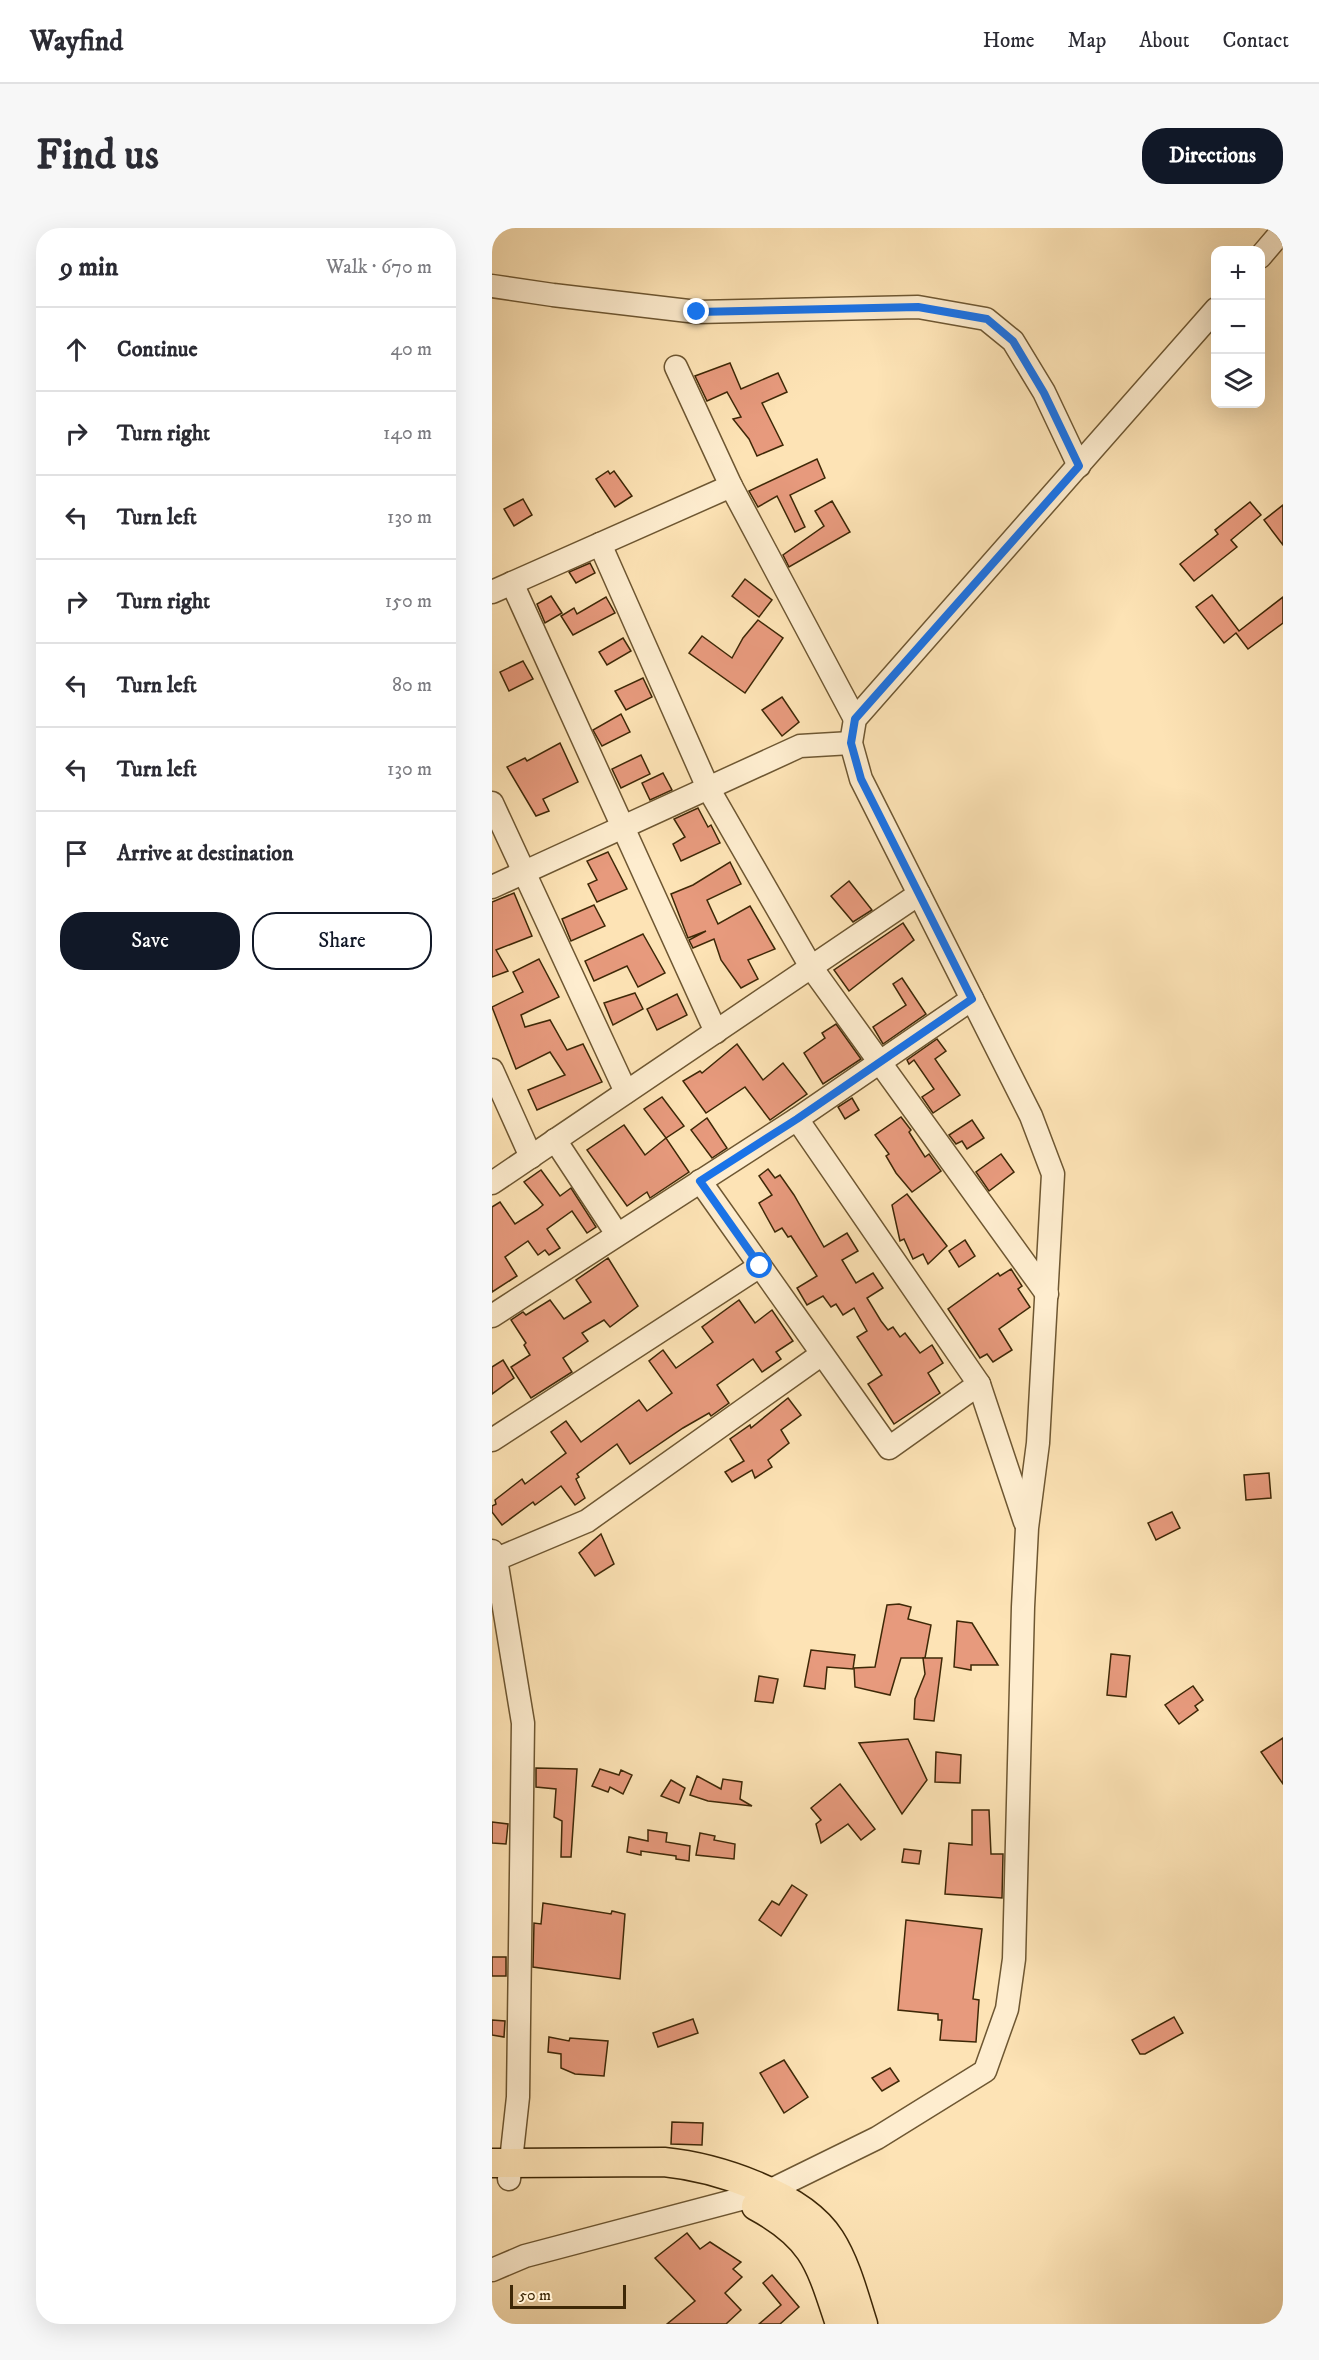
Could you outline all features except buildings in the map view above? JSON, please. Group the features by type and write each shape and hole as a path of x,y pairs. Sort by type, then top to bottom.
{"main road":[{"path":"501,2171 664,2162 688,2164 740,2178 755,2195 798,2233 822,2268 833,2318"},
{"path":"755,2195 812,2216 830,2237 841,2258 863,2324"}],"street":[{"path":"1265,250 1283,230"},
{"path":"492,286 697,312 918,307 987,319 1013,341 1044,393 1079,466"},
{"path":"492,2270 525,2256 755,2195 876,2138 985,2071 1007,2008 1014,1959 1027,1528 1038,1443 1053,1174 1031,1116 861,779 851,743 855,719 1211,314"},
{"path":"676,367 730,486 855,719"},
{"path":"716,1032 621,828 502,588 730,486"},
{"path":"600,544 708,788 811,967 1047,1294"},
{"path":"492,887 800,746 851,743"},
{"path":"492,803 626,1092"},
{"path":"492,1183 919,894"},
{"path":"492,1316 797,1119 972,999"},
{"path":"492,1070 531,1157"},
{"path":"797,1119 979,1384 1027,1528"},
{"path":"555,1140 617,1234"},
{"path":"700,1181 889,1448 979,1384"},
{"path":"492,1440 760,1266"},
{"path":"501,2171 518,2097 523,1723 493,1557 587,1521 822,1354"}],"route":[{"path":"697,312 808,307 918,307 987,319 1013,341 1044,393 1079,466 855,719 851,743 861,779 972,999 797,1119 700,1181 760,1266"}]}
